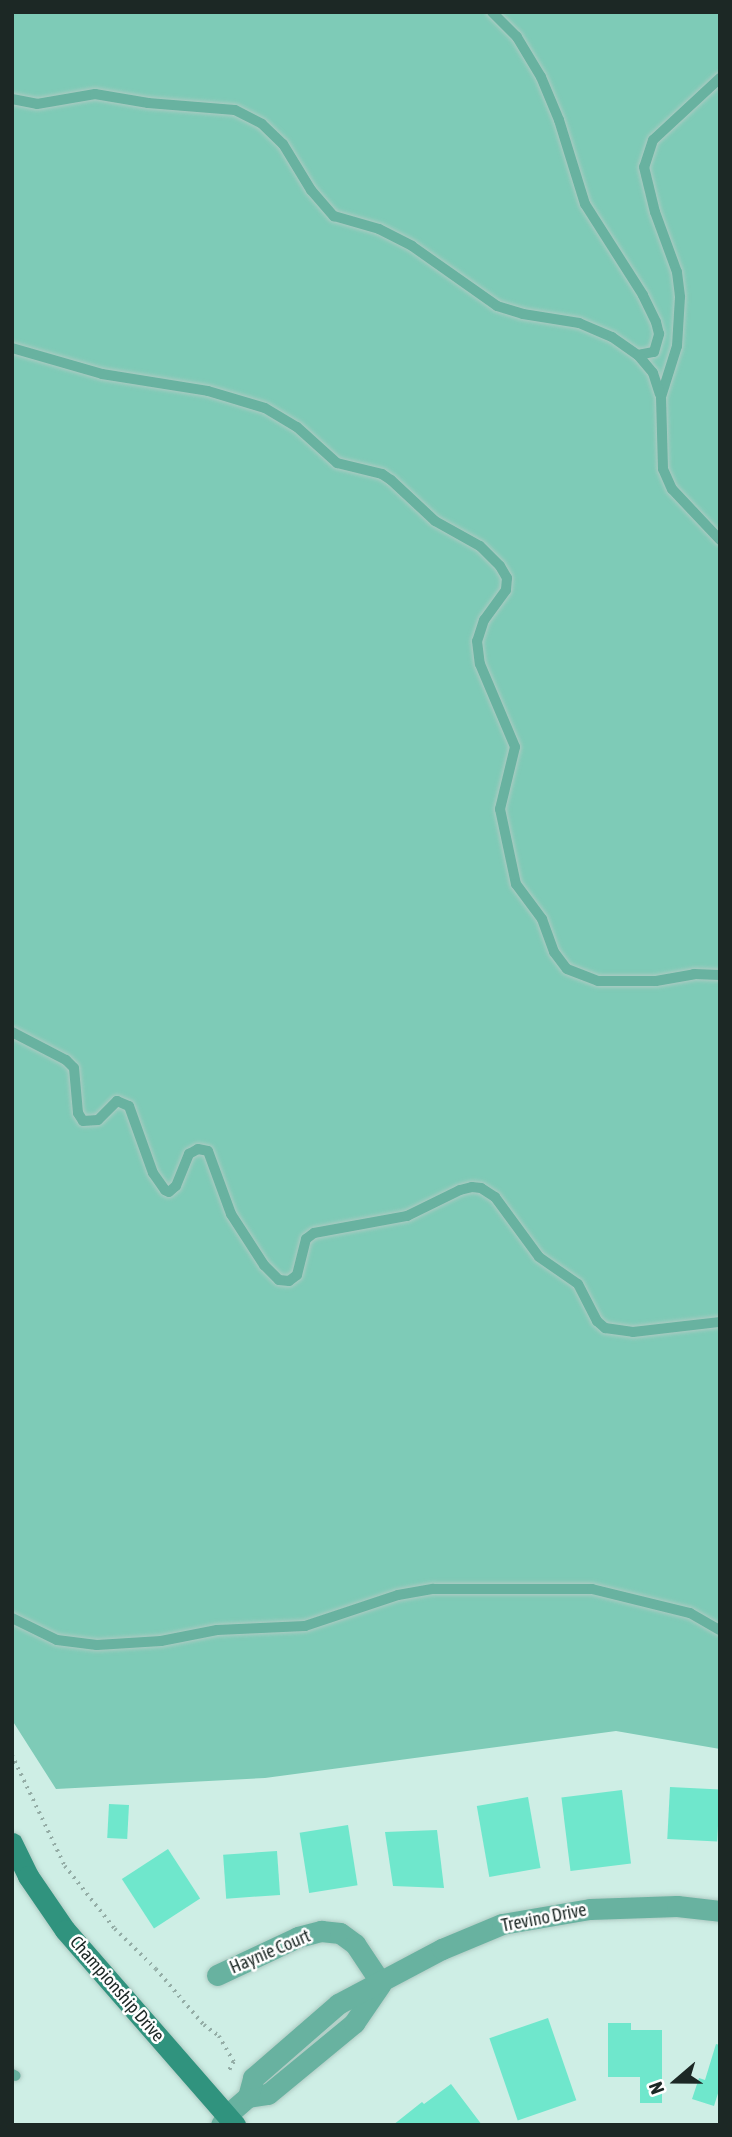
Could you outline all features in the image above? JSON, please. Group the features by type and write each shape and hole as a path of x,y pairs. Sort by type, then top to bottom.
{"street":[{"name":"Championship Drive","path":"12,1843 28,1876 65,1930 228,2122"},
{"name":"Trevino Drive","path":"203,2125 228,2122 248,2096 253,2078 338,2004 442,1949 502,1924 590,1909 677,1906 720,1911"},
{"name":"Haynie Court","path":"217,1975 298,1937 321,1931 340,1933 355,1944 381,1983"}],"lane":[{"path":"492,12 507,24 535,63 555,107 584,204 650,309 659,334 657,346 654,352 638,355"},
{"path":"661,397 677,346 680,297 677,272 648,184 646,157 653,140 720,78"},
{"path":"12,99 37,104 94,94 148,103 235,110 262,124 283,144 311,190 334,216 379,229 412,246 497,306 579,323 612,337 638,355 653,373 661,397 662,463 668,483 720,540"},
{"path":"12,348 102,374 215,393 265,408 297,427 337,463 391,480 435,521 480,546 500,566 507,584 481,627 477,641 480,664 515,747 500,809 516,884 542,919 554,953 567,969 598,981 656,981 694,974 720,975"},
{"path":"12,1032 66,1060 74,1068 78,1113 83,1121 90,1123 98,1120 117,1101 126,1103 153,1173 165,1190 169,1192 176,1186 193,1151 208,1151 231,1214 264,1265 279,1280 289,1281 297,1275 306,1239 314,1233 407,1216 460,1190 472,1187 481,1188 495,1197 539,1257 578,1284 597,1321 605,1328 633,1332 720,1322"},
{"path":"12,1618 57,1640 97,1645 161,1640 217,1630 305,1626 398,1595 433,1588 592,1589 690,1612 720,1630"}],"path":[{"path":"12,1755 65,1866 115,1929 156,1969 204,2025 219,2036 234,2062 228,2073"}],"green space":[{"path":"12,12 720,12 720,1749 616,1731 265,1778 56,1789 12,1720"}],"building":[{"path":"670,1787 720,1790 717,1842 667,1839"},
{"path":"622,1790 631,1863 570,1871 561,1797"},
{"path":"528,1797 541,1868 489,1877 477,1806"},
{"path":"109,1804 129,1805 127,1839 107,1838"},
{"path":"348,1825 358,1885 309,1893 300,1833"},
{"path":"437,1830 444,1888 393,1886 385,1832"},
{"path":"168,1849 200,1898 154,1928 122,1879"},
{"path":"277,1851 280,1895 226,1899 223,1855"},
{"path":"548,2018 576,2100 518,2120 489,2038"},
{"path":"608,2023 631,2023 631,2030 662,2030 662,2103 640,2103 640,2077 608,2077"},
{"path":"716,2044 720,2045 720,2087 714,2106 692,2099 699,2078 705,2080"},
{"path":"451,2084 482,2125 393,2125 422,2102 424,2104"}]}
